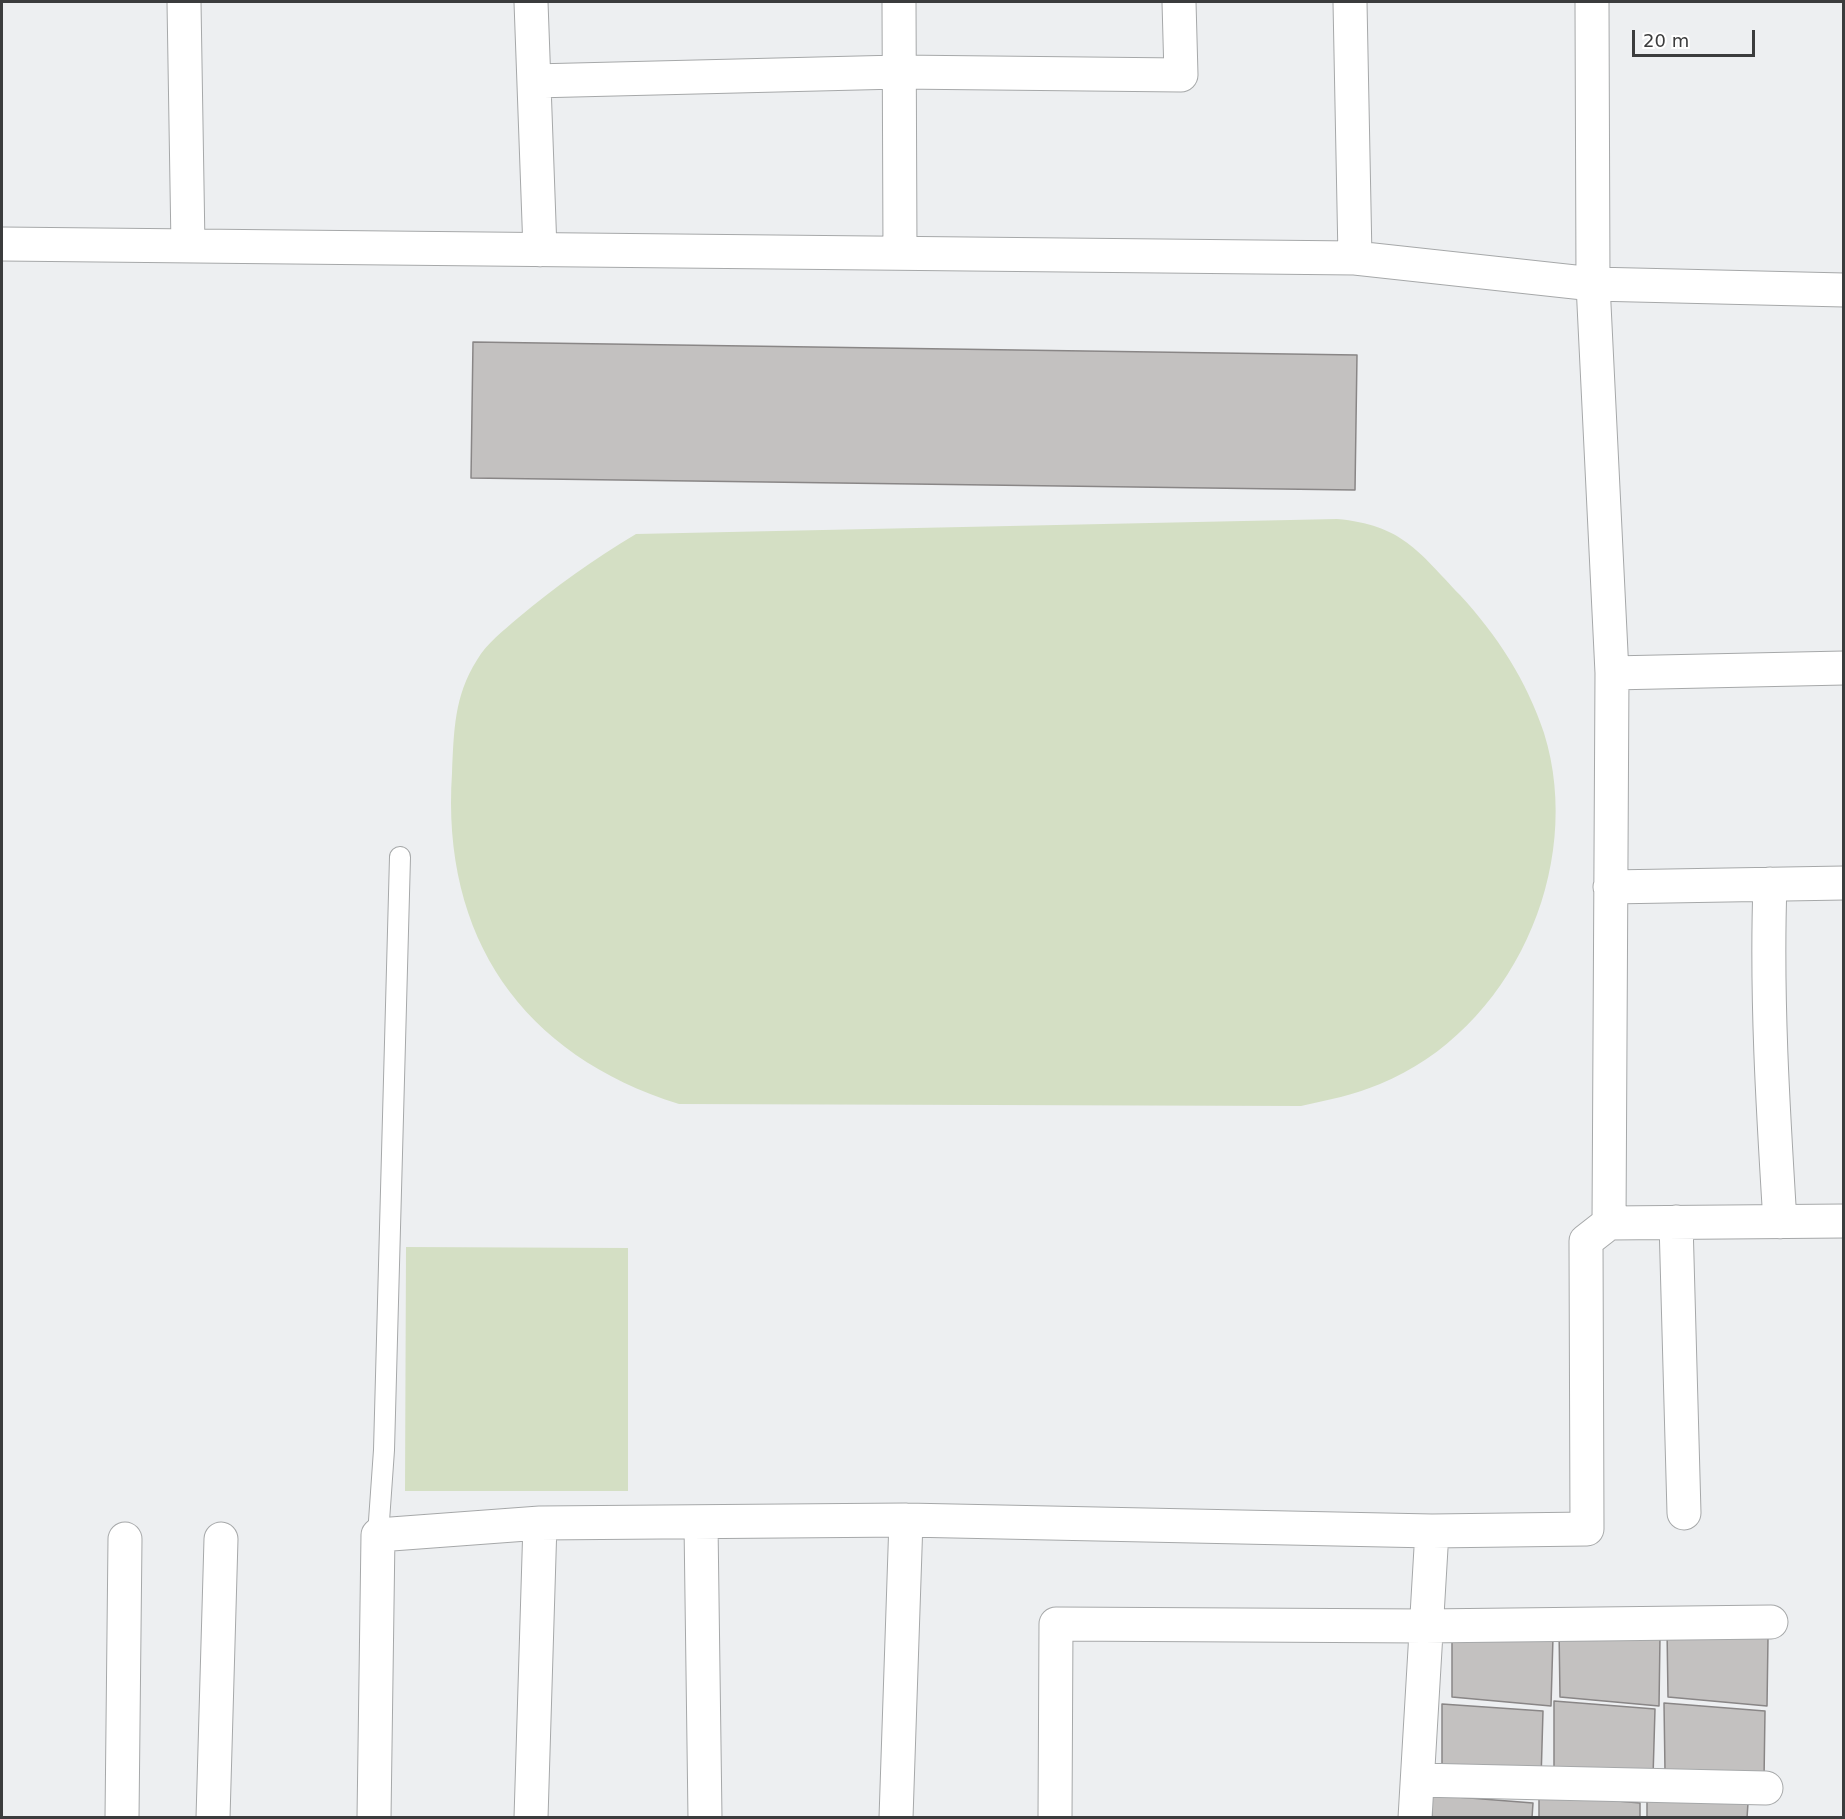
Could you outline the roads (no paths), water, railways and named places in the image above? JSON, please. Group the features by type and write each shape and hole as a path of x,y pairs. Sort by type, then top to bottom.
{"street":[{"path":"184,2 188,246"},
{"path":"531,2 540,250"},
{"path":"899,2 900,254"},
{"path":"534,81 899,72 1180,75 1179,2"},
{"path":"1350,2 1355,258"},
{"path":"1592,2 1593,284 1612,673 1609,1223"},
{"path":"2,244 1355,258 1593,284 1844,290"},
{"path":"1612,673 1844,668"},
{"path":"1610,887 1844,883"},
{"path":"1770,884 1768,949 1770,1066 1780,1222"},
{"path":"374,1818 378,1535 540,1523 701,1524 906,1520 1432,1531 1587,1529 1586,1241 1609,1223 1844,1221"},
{"path":"1676,1222 1684,1513"},
{"path":"896,1818 906,1520"},
{"path":"531,1818 540,1523"},
{"path":"701,1524 705,1818"},
{"path":"1415,1818 1432,1531"},
{"path":"122,1818 125,1539"},
{"path":"213,1818 221,1539"},
{"path":"1055,1818 1056,1624 1425,1626 1772,1622"},
{"path":"1418,1780 1766,1788"}],"lane":[{"path":"378,1535 384,1450 400,857"}]}
